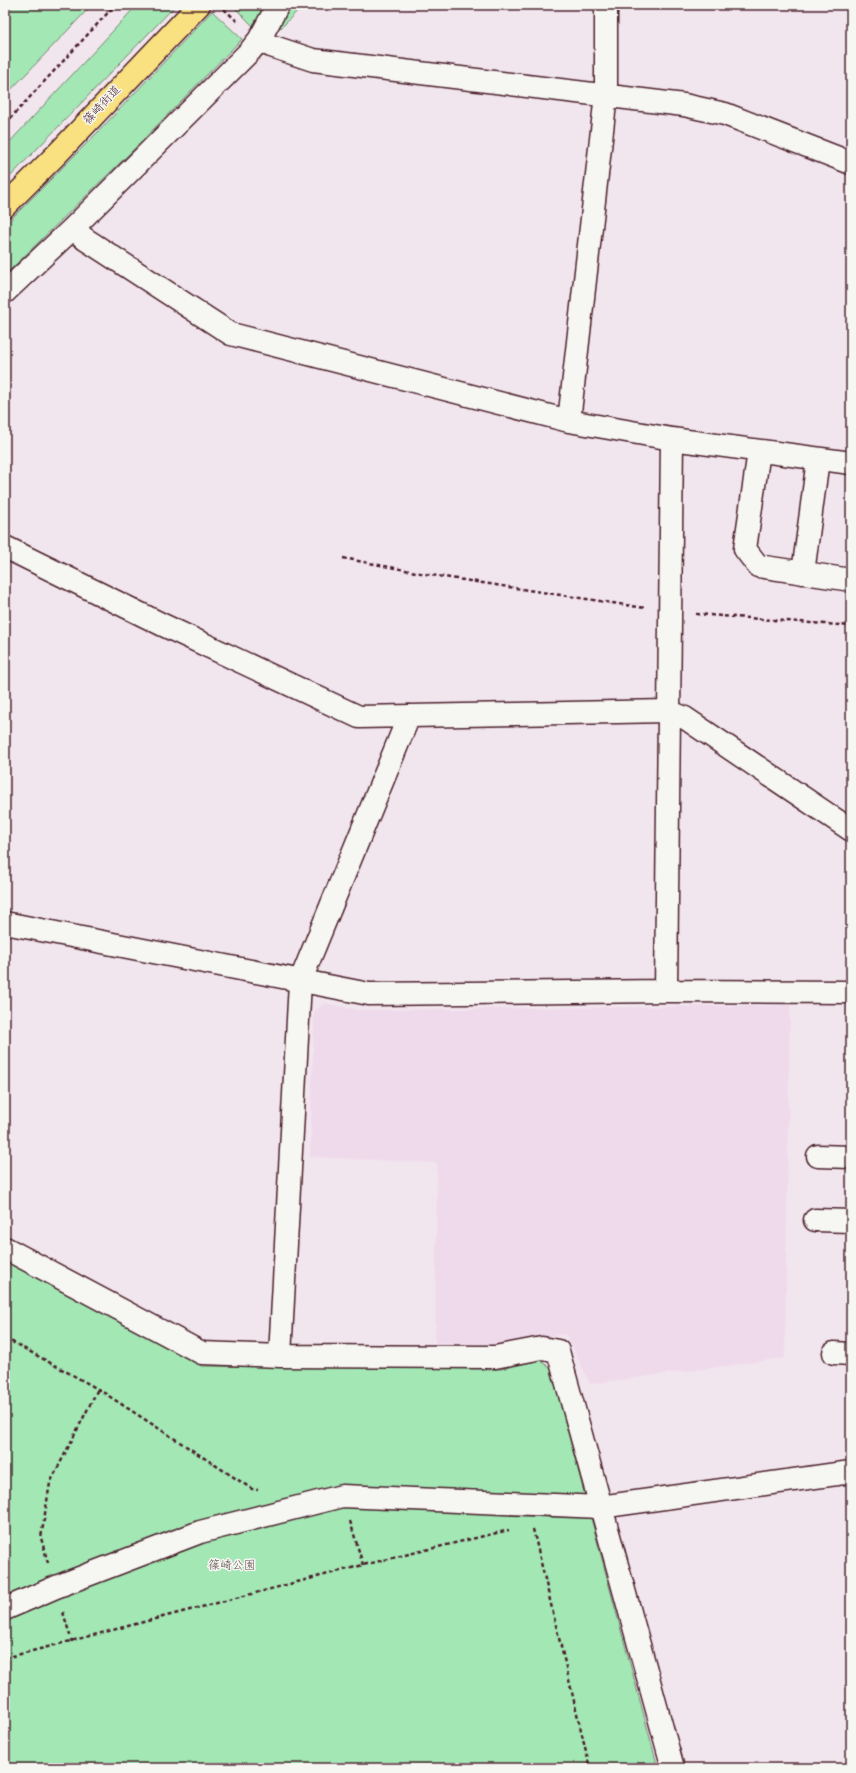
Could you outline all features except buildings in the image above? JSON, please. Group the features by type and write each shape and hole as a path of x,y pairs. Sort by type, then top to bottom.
{"main road":[{"name":"篠崎街道","path":"5,206 210,5"}],"street":[{"path":"5,292 73,228 250,51 259,40 278,5"},
{"path":"569,421 606,95 606,5"},
{"path":"259,40 313,60 684,105 725,114 851,163"},
{"path":"73,228 85,239 231,334 569,421 672,439 851,463"},
{"path":"666,991 672,439"},
{"path":"759,451 745,550 758,566 851,580"},
{"path":"804,573 818,459"},
{"path":"5,547 163,625 359,717 668,711 685,718 851,830"},
{"path":"280,1356 300,982 409,716"},
{"path":"5,923 300,982 369,994 666,991 851,992"},
{"path":"818,1156 851,1157"},
{"path":"815,1220 851,1220"},
{"path":"5,1248 202,1353 280,1356 495,1357 542,1348 558,1351 673,1768"},
{"path":"5,1609 56,1587 200,1532 342,1496 600,1507 851,1472"}],"path":[{"path":"5,124 115,5"},
{"path":"210,5 241,25"},
{"path":"343,558 431,575 670,612 851,626"},
{"path":"5,1338 98,1388 252,1489 259,1490"},
{"path":"72,1642 41,1538 50,1483 98,1388"},
{"path":"342,1496 363,1565"},
{"path":"532,1525 590,1768"},
{"path":"5,1658 72,1642 363,1565 516,1528"}],"shaded area":[{"path":"325,1003 358,1010 790,1005 785,1358 590,1384 566,1334 502,1344 435,1343 437,1163 310,1157 314,1011"}],"green space":[{"path":"5,5 92,5 5,96"},
{"path":"137,5 176,5 5,182 5,147"},
{"path":"232,5 268,5 254,27"},
{"path":"287,5 303,5 281,28 278,23"},
{"path":"212,11 242,39 127,156 5,275 5,225 99,131"},
{"name":"篠崎公園","path":"5,1260 201,1366 501,1369 540,1360 551,1369 658,1768 5,1768"}]}
